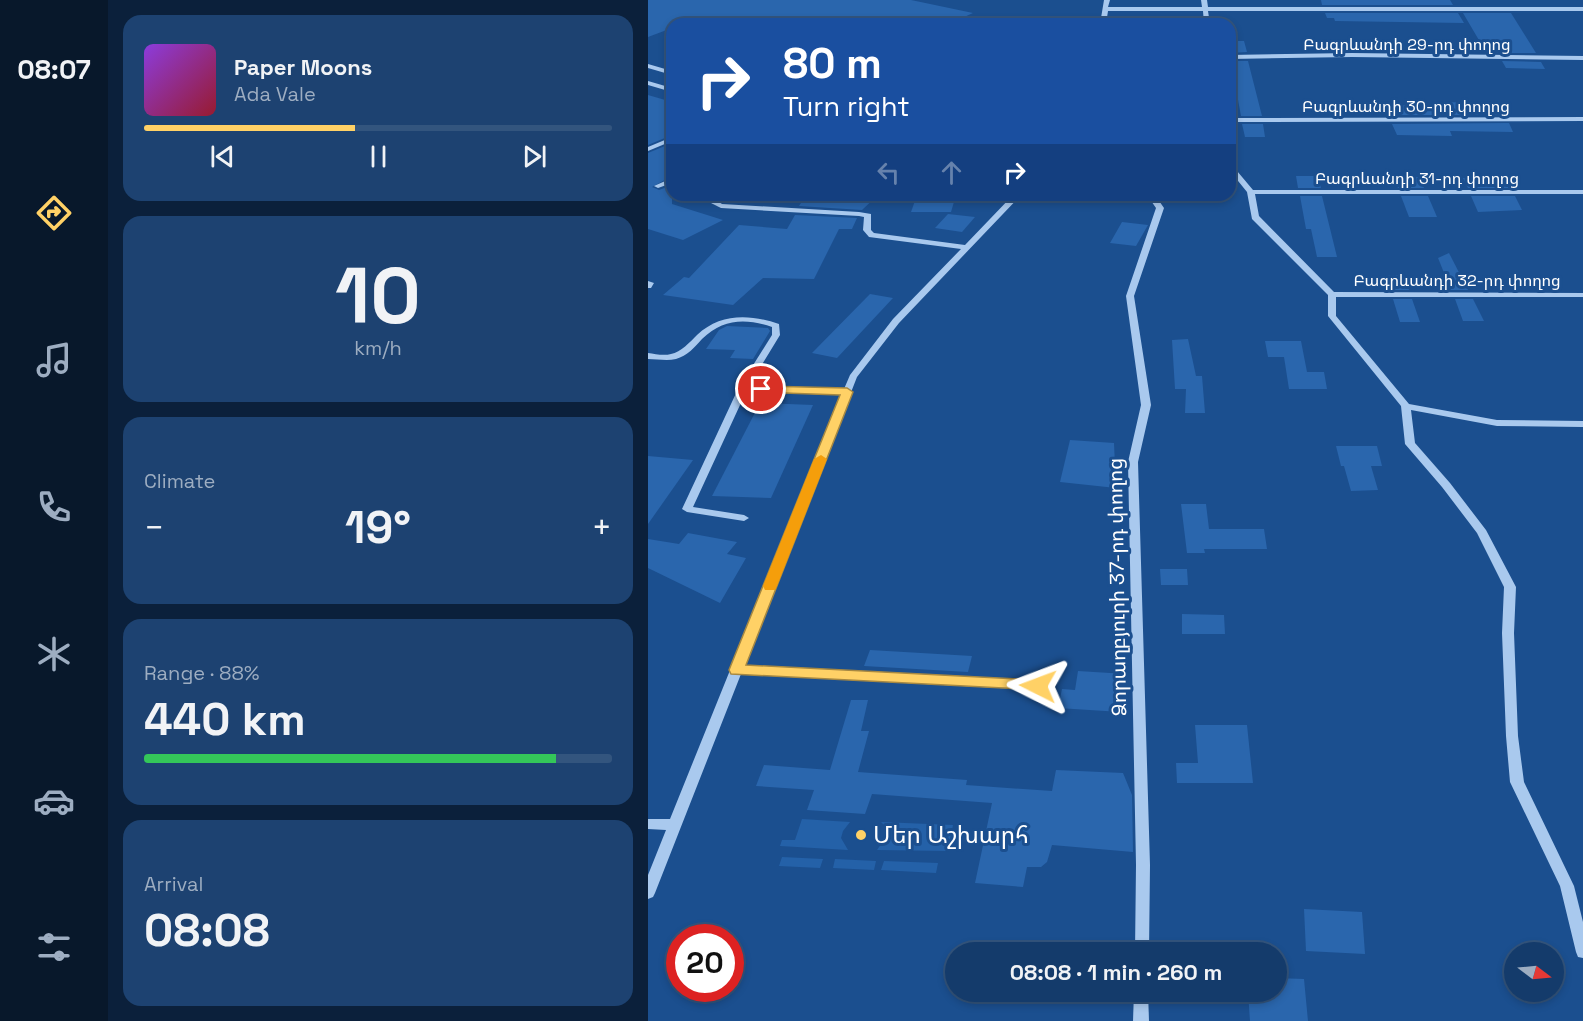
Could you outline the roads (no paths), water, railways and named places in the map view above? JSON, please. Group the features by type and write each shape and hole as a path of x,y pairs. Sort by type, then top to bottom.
{"street":[{"path":"1104,18 1107,0"},
{"path":"1204,0 1206,18"},
{"path":"1106,9 1583,9"},
{"name":"Բագրևանդի 29-րդ փողոց","path":"1236,57 1352,55 1583,58"},
{"path":"648,66 666,71"},
{"path":"648,83 666,88"},
{"name":"Բագրևանդի 30-րդ փողոց","path":"1236,120 1583,119"},
{"path":"648,149 666,142"},
{"path":"1236,173 1251,192 1254,217 1332,294 1332,316 1406,406 1410,444 1482,532 1510,587 1509,668 1517,782 1567,886 1583,952"},
{"path":"657,186 666,182"},
{"name":"Բագրևանդի 31-րդ փողոց","path":"1251,192 1583,192"},
{"path":"716,201 715,203 721,206 859,214 868,216 867,231 872,235 966,248"},
{"path":"648,893 853,377 896,321 1011,201"},
{"name":"Ձորաղբյուրի 37-րդ փողոց","path":"1142,942 1143,865 1133,462 1146,405 1130,296 1160,208 1155,201"},
{"name":"Բագրևանդի 32-րդ փողոց","path":"1332,294 1583,295"},
{"path":"648,356 674,357 699,340 715,324 735,320 763,321 776,326 776,334 743,388 687,509 744,518"},
{"path":"743,388 847,392"},
{"path":"1406,406 1497,423 1583,424"},
{"path":"737,670 1038,686"},
{"path":"648,824 675,825"},
{"path":"1141,1021 1142,1002"}],"place":[{"name":"Մեր Աշխարհ","path":"861,835"}]}
